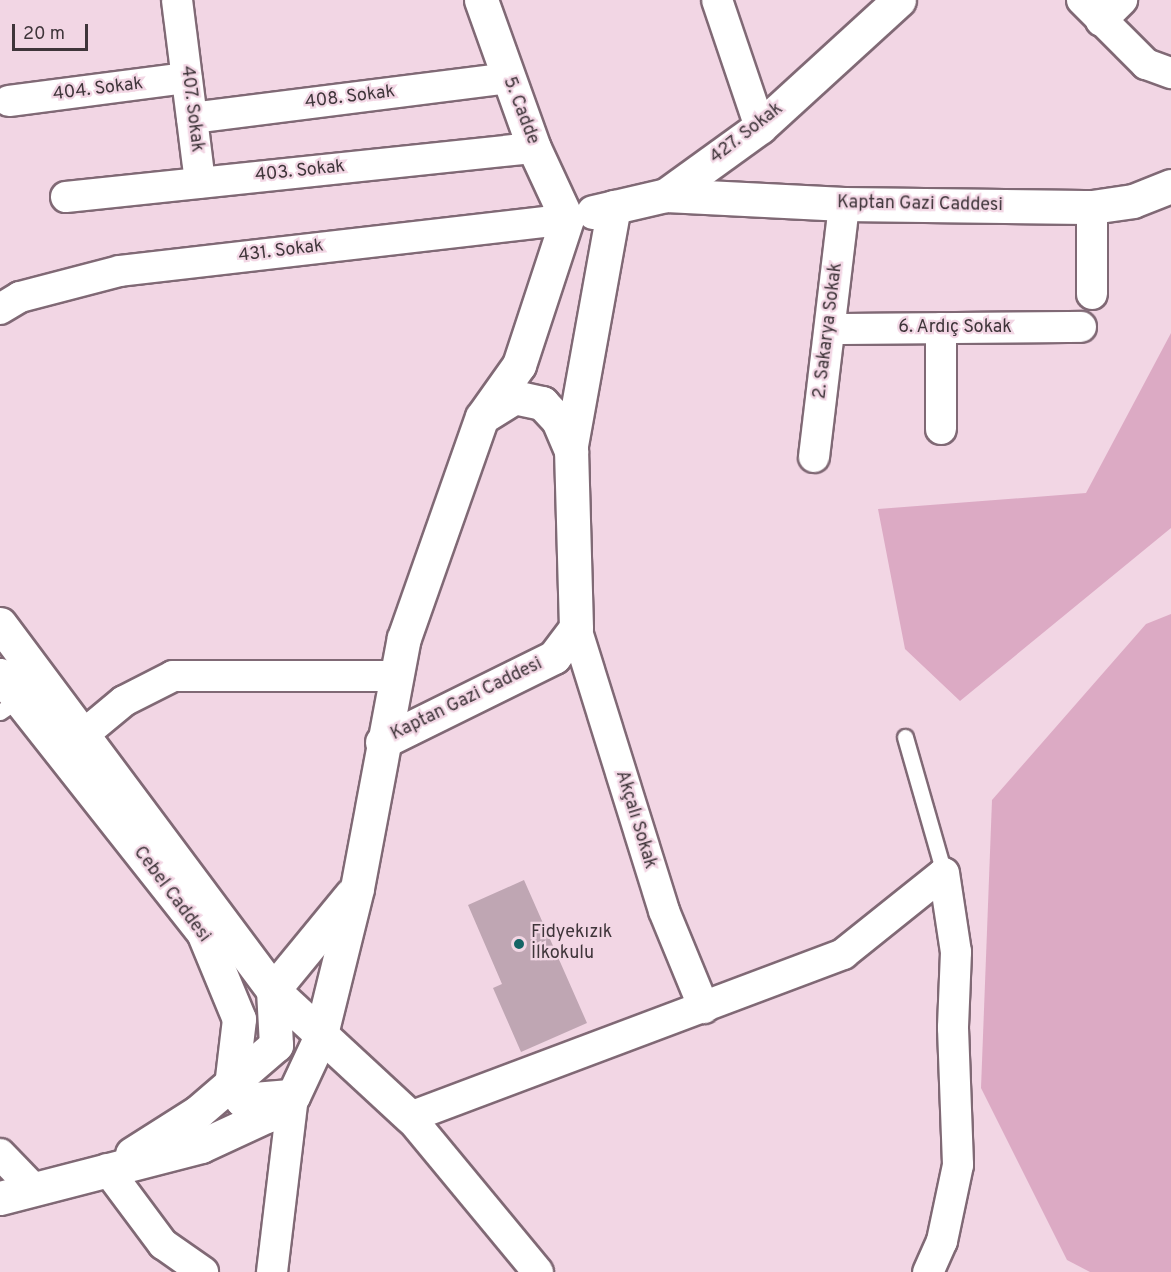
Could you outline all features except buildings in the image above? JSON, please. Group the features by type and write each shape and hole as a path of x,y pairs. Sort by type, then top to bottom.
{"main road":[{"name":"5. Cadde","path":"481,0 507,78 534,148 567,219"},
{"name":"427. Sokak","path":"567,219 666,195 760,127 899,0"},
{"name":"Kaptan Gazi Caddesi","path":"666,195 844,204 1092,207 1133,201 1171,186"},
{"path":"576,628 571,451 614,207"},
{"name":"Kaptan Gazi Caddesi","path":"293,1096 320,1038 357,888 382,742 404,638 482,417 519,365 567,219"},
{"path":"482,417 514,397 542,403 558,420 571,451"},
{"name":"Cebel Caddesi","path":"0,624 273,990 320,1038 410,1117"},
{"name":"Kaptan Gazi Caddesi","path":"382,742 554,657 576,628"},
{"name":"Cebel Caddesi","path":"6,695 203,932 239,1018 231,1086"},
{"path":"107,1169 231,1086 276,1045 273,990 357,888"},
{"path":"231,1086 242,1100 293,1096"},
{"path":"0,1198 31,1186 201,1146 266,1116 293,1096"}],"street":[{"name":"407. Sokak","path":"177,0 200,183"},
{"path":"717,0 760,127"},
{"path":"1122,0 1092,11 1146,64 1171,73"},
{"name":"404. Sokak","path":"9,101 187,78"},
{"name":"408. Sokak","path":"192,118 507,78"},
{"name":"403. Sokak","path":"66,197 534,148"},
{"name":"2. Sakarya Sokak","path":"814,457 844,204"},
{"path":"1092,207 1092,294"},
{"name":"431. Sokak","path":"0,309 20,297 120,271 567,219"},
{"name":"6. Ardıç Sokak","path":"830,329 1081,327"},
{"path":"941,328 941,429"},
{"name":"Akçalı Sokak","path":"576,628 664,911 704,1008"},
{"path":"83,735 124,701 173,676 396,676"},
{"path":"538,1272 410,1117 843,954 944,873"},
{"path":"928,1272 942,1241 958,1165 953,1028 956,952 944,873"},
{"path":"272,1272 293,1096"},
{"path":"0,1154 31,1186"},
{"path":"107,1169 163,1244 203,1272"}],"lane":[{"path":"905,737 944,873"}],"shaded area":[{"path":"1171,333 1171,528 960,701 905,649 878,509 1086,493"},
{"path":"1171,614 1171,1272 1090,1272 1067,1260 981,1088 992,800 1146,624"}],"place":[{"name":"Fidyekızık İlkokulu","path":"519,944"}]}
